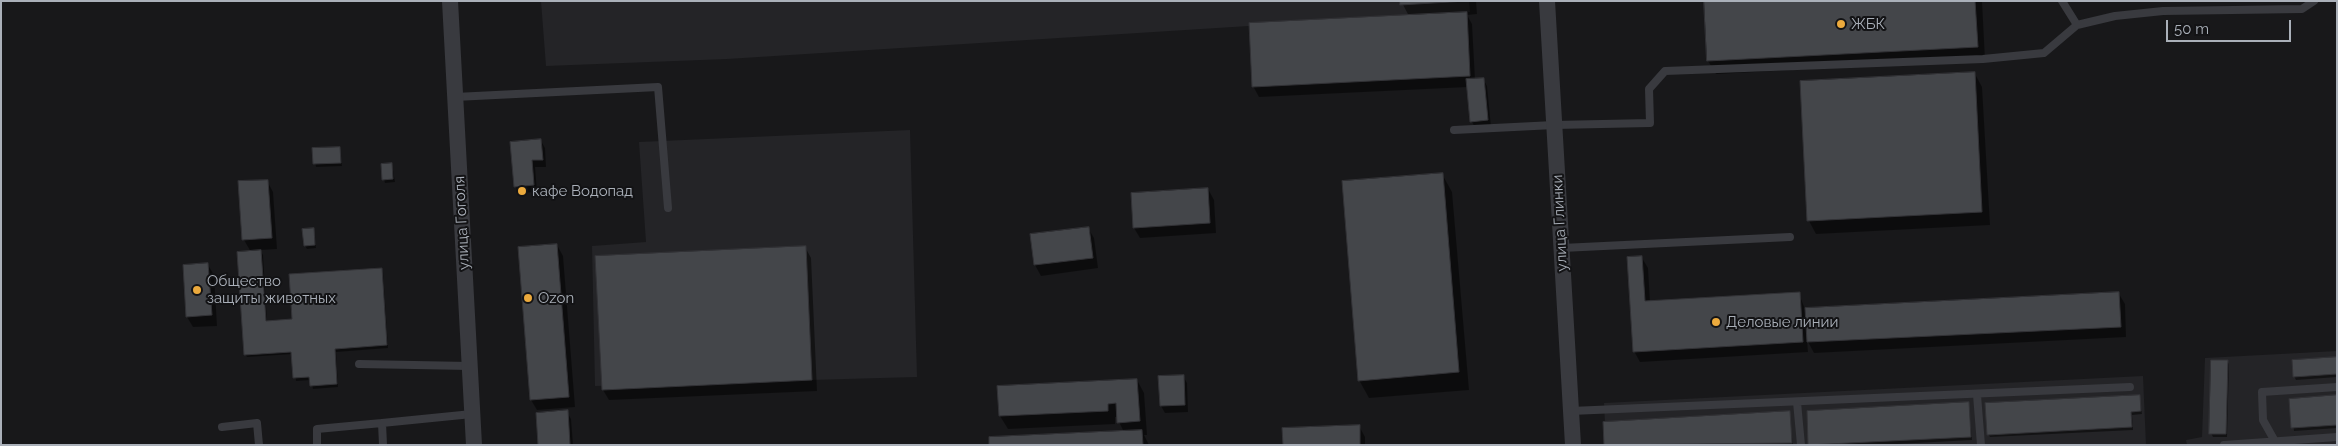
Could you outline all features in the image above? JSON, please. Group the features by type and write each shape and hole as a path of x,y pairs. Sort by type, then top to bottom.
{"street":[{"name":"улица Гоголя","path":"450,1 474,445"},
{"name":"улица Глинки","path":"1547,1 1573,445"}],"lane":[{"path":"2062,1 2077,25"},
{"path":"1454,130 1650,123 1649,88 1665,72 1983,59 2036,54 2044,52 2077,25 2115,16 2163,11 2302,9 2314,1"},
{"path":"455,97 658,87 668,208"},
{"path":"1562,248 1790,237"},
{"path":"359,364 470,366"},
{"path":"2277,443 2263,420 2262,392 2337,387"},
{"path":"1571,411 2130,388"},
{"path":"1977,395 1981,445"},
{"path":"1797,402 1801,445"},
{"path":"317,445 317,429 472,414"},
{"path":"222,428 257,423 258,445"},
{"path":"382,423 383,445"},
{"path":"2224,445 2277,443 2337,437"}],"shaded area":[{"path":"541,1 1469,1 1470,12 727,59 546,66"},
{"path":"910,130 917,377 595,386 592,246 646,242 639,142"},
{"path":"2337,351 2337,445 2187,445 2186,440 2202,437 2205,358"},
{"path":"2143,376 2146,445 1606,445 1604,403"}],"building":[{"path":"1400,1 1466,1 1400,5"},
{"name":"ЖБК","path":"1704,1 1975,1 1978,47 1707,61"},
{"path":"1467,12 1470,76 1252,87 1249,23"},
{"path":"1975,72 1982,212 1807,221 1800,81"},
{"path":"1484,78 1488,120 1470,122 1466,79"},
{"path":"541,139 543,160 532,160 534,185 514,187 510,142"},
{"path":"340,147 341,163 313,164 312,148"},
{"path":"392,163 393,179 382,180 381,164"},
{"path":"1443,173 1459,372 1358,381 1342,181"},
{"path":"268,180 272,238 242,240 238,181"},
{"path":"1208,188 1210,223 1133,228 1131,193"},
{"path":"1089,227 1093,258 1034,265 1030,234"},
{"path":"314,228 315,245 304,246 302,229"},
{"path":"557,244 569,397 530,400 518,247"},
{"path":"806,246 812,380 602,390 595,256"},
{"path":"261,250 266,321 292,319 289,274 382,268 387,345 335,349 337,384 310,386 309,377 293,378 291,352 244,355 237,252"},
{"name":"Деловые линии","path":"1642,256 1645,301 1800,292 1803,342 1633,352 1627,257"},
{"name":"Общество защиты животных","path":"208,263 212,315 186,317 183,265"},
{"path":"2119,292 2121,327 1807,342 1805,308"},
{"path":"2337,357 2337,374 2293,377 2292,360"},
{"path":"2211,360 2228,360 2226,434 2209,434"},
{"path":"1184,375 1185,405 1160,406 1158,376"},
{"path":"1137,379 1140,421 1117,423 1116,403 1108,404 1108,411 999,416 997,386"},
{"path":"2140,395 2141,411 2131,412 2132,427 1987,435 1985,403"},
{"path":"2337,395 2337,425 2291,428 2289,399"},
{"path":"1969,402 1971,437 1808,445 1807,411"},
{"path":"568,410 570,445 538,445 536,413"},
{"path":"1790,411 1792,443 1604,445 1603,422"},
{"path":"1360,425 1360,445 1283,445 1282,428"},
{"path":"1142,430 1143,445 989,445 989,437"}],"place":[{"name":"ЖБК","path":"1841,24"},
{"name":"кафе Водопад","path":"522,191"},
{"name":"Общество защиты животных","path":"197,290"},
{"name":"Ozon","path":"528,298"},
{"name":"Деловые линии","path":"1716,322"}]}
